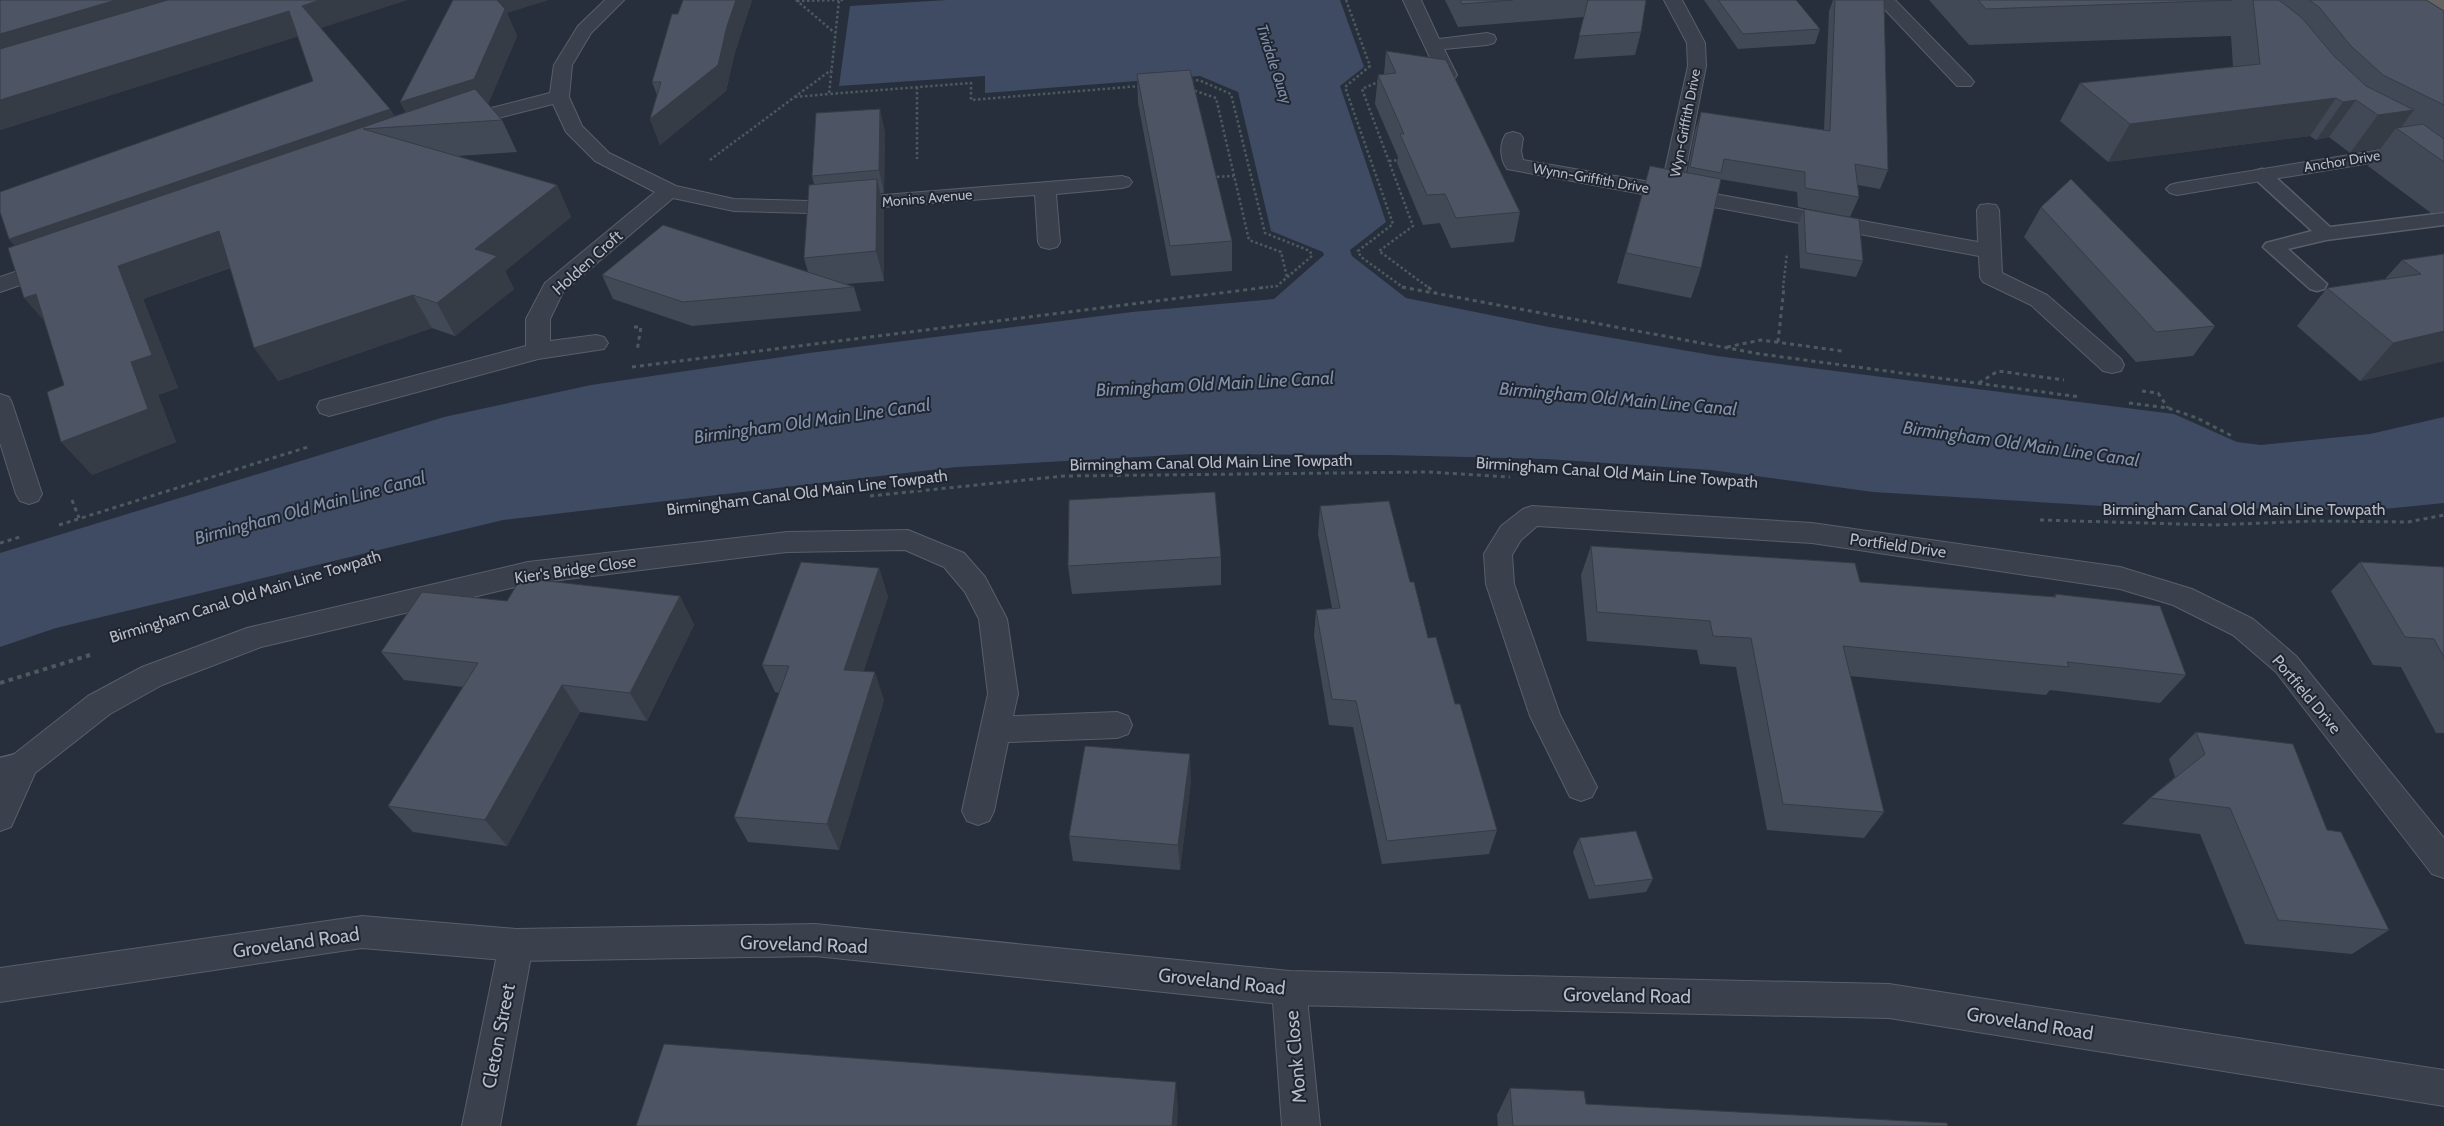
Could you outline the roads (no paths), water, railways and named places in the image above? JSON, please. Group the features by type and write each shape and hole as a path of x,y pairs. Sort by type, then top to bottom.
{"highway":[{"path":"2432,0 2444,8"}],"street":[{"path":"437,130 474,117 559,97 563,65 584,30 615,0"},
{"path":"1412,0 1447,75"},
{"name":"Wyn-Griffith Drive","path":"1671,192 1697,66 1696,43 1673,0"},
{"path":"1885,0 1964,82"},
{"path":"1434,45 1488,39"},
{"name":"Monins Avenue","path":"559,97 573,128 602,157 669,191 734,205 809,207 1122,182"},
{"name":"Anchor Drive","path":"2177,189 2262,175 2414,156 2380,135"},
{"name":"Wynn-Griffith Drive","path":"1512,138 1511,151 1514,165 1671,192 1990,252"},
{"path":"1045,188 1049,242"},
{"name":"Holden Croft","path":"538,351 538,318 553,288 669,191"},
{"path":"1988,210 1991,277 2039,300 2112,365"},
{"path":"0,285 74,258"},
{"path":"329,407 538,351 596,343"},
{"path":"0,403 29,494"},
{"name":"Portfield Drive","path":"1581,787 1545,716 1500,584 1498,554 1511,534 1532,516 1812,533 2120,578 2182,597 2243,627 2286,664 2444,863"},
{"name":"Kier's Bridge Close","path":"0,817 12,767 99,705 152,676 257,636 528,573 787,542 908,540 954,560 975,585 993,619 1003,694 978,811"},
{"path":"994,730 1117,725"},
{"name":"Groveland Road","path":"0,985 362,932 516,945 815,940 1289,988 1889,1001 2444,1088"},
{"name":"Cleton Street","path":"481,1126 516,945"},
{"name":"Monk Close","path":"1289,988 1301,1126"}],"lane":[{"path":"2262,175 2326,234"},
{"path":"2316,284 2273,247 2326,234 2444,219"}],"water":[{"path":"947,0 1340,0 1364,67 1340,86 1386,222 1350,250 1352,256 1406,298 1549,327 1717,356 2174,414 2237,442 2261,445 2370,434 2444,417 2444,503 2374,510 2119,507 1873,492 1711,470 1546,459 1387,455 1192,454 957,467 503,520 56,628 0,647 0,553 444,417 591,385 809,353 1132,312 1274,299 1324,255 1323,252 1271,231 1238,92 1200,76 985,93 985,76 839,86 850,6"}],"water label":[{"name":"Tividale Quay","path":"1274,64"},
{"name":"Birmingham Old Main Line Canal","path":"1215,384"},
{"name":"Birmingham Old Main Line Canal","path":"1618,399"},
{"name":"Birmingham Old Main Line Canal","path":"812,421"},
{"name":"Birmingham Old Main Line Canal","path":"2021,444"},
{"name":"Birmingham Old Main Line Canal","path":"310,508"}]}
